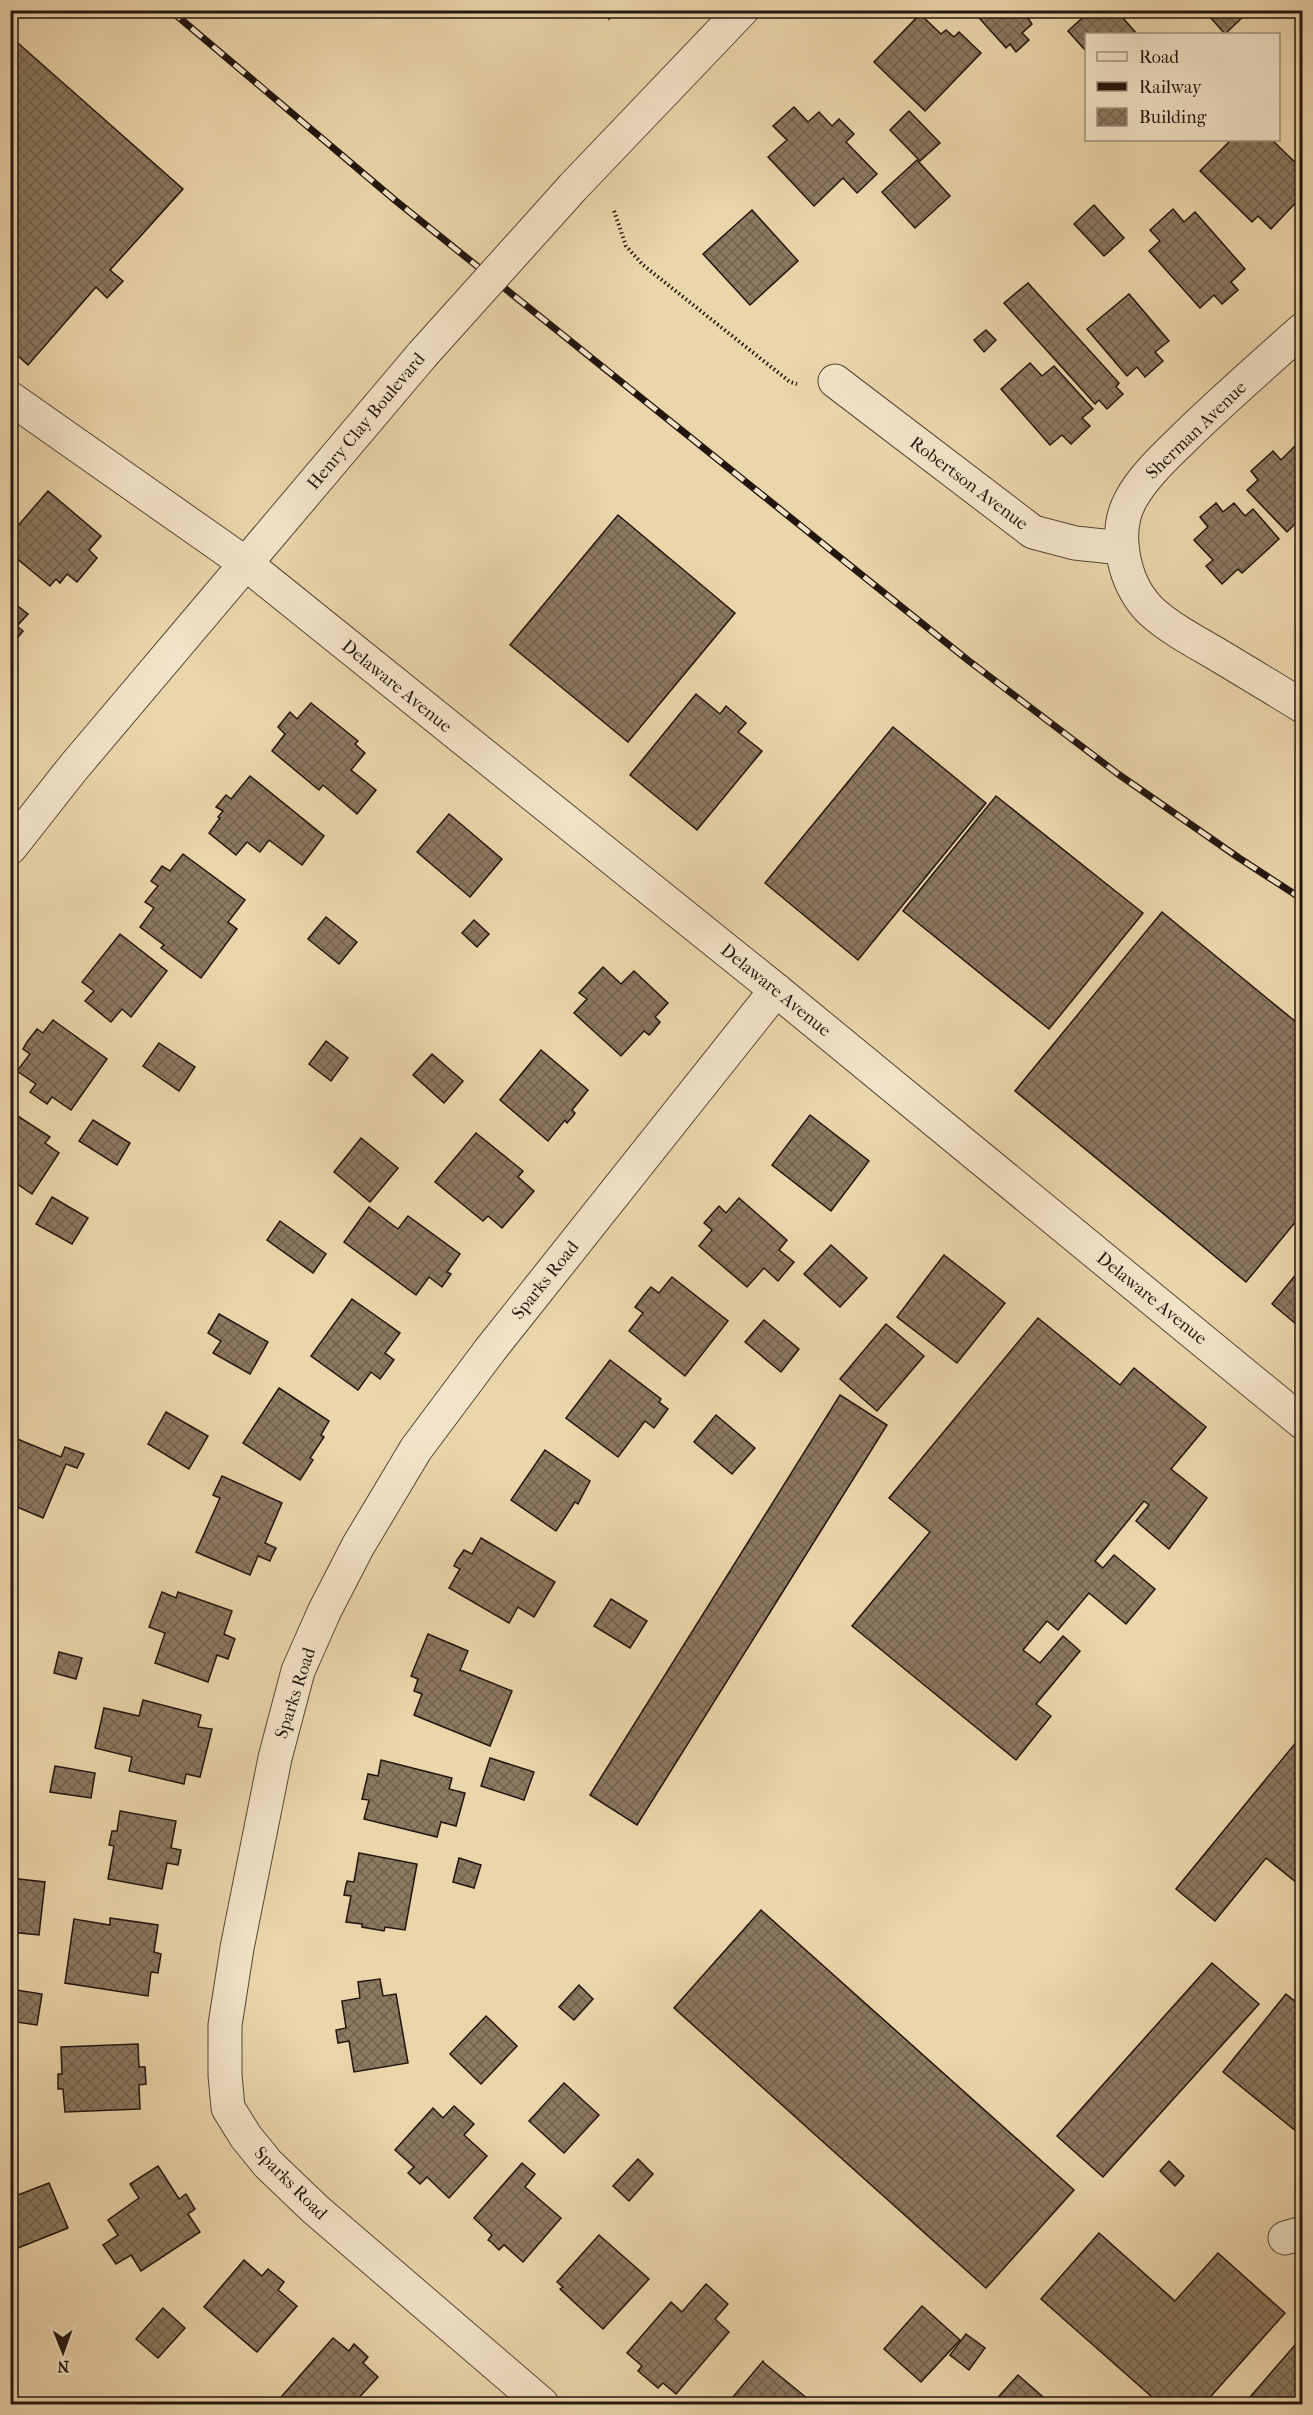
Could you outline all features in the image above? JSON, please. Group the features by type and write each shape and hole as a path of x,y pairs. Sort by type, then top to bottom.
{"street":[{"name":"Henry Clay Boulevard","path":"10,848 73,768 422,355 573,187 742,10"},
{"name":"Sherman Avenue","path":"1122,548 1121,524 1130,500 1140,484 1162,459 1203,420 1302,330"},
{"name":"Robertson Avenue","path":"835,381 1033,532 1075,543 1122,548"},
{"name":"Delaware Avenue","path":"10,398 245,563 776,990 1302,1422"},
{"path":"1122,548 1133,585 1138,595 1152,611 1184,635 1302,706"},
{"name":"Sparks Road","path":"542,2404 315,2209 268,2164 246,2137 228,2108 225,2076 225,2025 237,1948 274,1758 298,1671 325,1610 358,1546 416,1449 477,1368 776,990"}],"path":[{"path":"614,211 626,246 643,265 790,382 805,387 835,381"}],"building":[{"path":"600,10 616,10 609,19"},
{"path":"972,10 1023,10 1032,24 1022,33 1029,40 1016,52 1010,44 1006,48"},
{"path":"1091,10 1116,10 1136,33 1085,33 1085,50 1068,31"},
{"path":"1214,10 1241,10 1245,15 1226,33 1209,16"},
{"path":"920,14 941,34 946,30 954,37 959,32 981,53 925,111 874,62"},
{"path":"10,36 183,189 110,270 123,281 107,298 96,287 28,365 10,349"},
{"path":"794,107 808,122 819,112 832,126 839,119 854,134 846,142 877,174 857,193 843,178 814,206 768,157 787,140 773,126"},
{"path":"909,111 940,143 920,161 890,130"},
{"path":"1230,141 1273,141 1302,169 1302,196 1271,229 1258,216 1252,222 1200,171"},
{"path":"917,160 950,196 915,228 882,192"},
{"path":"1094,205 1124,238 1104,256 1074,224"},
{"path":"1173,209 1184,222 1195,212 1245,269 1231,282 1238,290 1222,304 1214,295 1200,308 1149,251 1160,241 1150,230"},
{"path":"752,210 798,261 750,305 703,254"},
{"path":"1028,283 1119,383 1116,387 1123,394 1107,409 1099,400 1095,404 1004,303"},
{"path":"1129,294 1169,341 1155,352 1163,361 1145,377 1137,367 1127,376 1087,329"},
{"path":"986,330 996,340 984,352 974,340"},
{"path":"1030,363 1042,376 1054,366 1093,409 1082,418 1090,426 1071,444 1062,435 1050,445 1001,389"},
{"path":"10,432 18,438 10,447"},
{"path":"1302,439 1302,517 1287,532 1247,490 1258,480 1251,471 1273,451 1281,460"},
{"path":"48,491 101,536 89,550 97,558 77,582 67,574 60,583 56,579 50,586 10,553 10,535"},
{"path":"1216,503 1223,512 1234,503 1245,516 1253,509 1279,539 1242,573 1238,569 1222,584 1206,566 1213,560 1194,540 1208,527 1200,517"},
{"path":"618,515 735,613 628,742 510,645"},
{"path":"10,600 28,614 17,626 23,631 10,647"},
{"path":"696,694 720,714 726,706 746,723 738,732 762,751 697,830 630,775"},
{"path":"311,703 358,741 355,744 365,753 351,770 376,790 357,814 323,785 319,790 272,751 285,734 278,727 290,712 297,719"},
{"path":"893,727 986,803 858,960 765,883"},
{"path":"250,776 324,836 302,865 269,840 260,852 247,842 236,855 209,833 223,811 216,807 226,795 231,799"},
{"path":"996,796 1143,913 1049,1029 903,911"},
{"path":"449,814 502,859 470,897 417,852"},
{"path":"183,854 245,900 228,922 237,929 201,978 161,948 164,945 140,927 154,908 145,902 158,886 151,881 162,866 170,871"},
{"path":"1162,912 1302,1027 1302,1214 1246,1282 1015,1091"},
{"path":"326,917 357,942 339,964 308,939"},
{"path":"474,920 489,934 477,947 462,933"},
{"path":"120,934 167,971 131,1017 122,1009 111,1022 85,1001 94,991 82,982"},
{"path":"603,967 621,984 634,971 668,1003 655,1017 660,1022 652,1032 649,1035 644,1031 621,1056 574,1013 587,999 579,993"},
{"path":"53,1020 107,1059 71,1110 52,1097 47,1104 30,1092 36,1084 17,1071 30,1054 23,1049 27,1042 37,1029 43,1033"},
{"path":"326,1041 348,1058 331,1081 309,1064"},
{"path":"159,1043 195,1067 179,1091 143,1066"},
{"path":"541,1050 588,1090 572,1110 575,1113 573,1116 567,1123 565,1120 548,1141 500,1100"},
{"path":"432,1054 463,1081 444,1103 413,1075"},
{"path":"10,1111 50,1137 45,1143 59,1153 32,1194 17,1184 12,1191 10,1190"},
{"path":"810,1115 869,1161 831,1211 772,1165"},
{"path":"93,1120 130,1143 117,1165 79,1141"},
{"path":"476,1133 523,1171 518,1177 534,1191 502,1228 488,1216 483,1221 435,1182"},
{"path":"361,1138 398,1168 370,1202 334,1172"},
{"path":"52,1197 88,1218 72,1244 36,1224"},
{"path":"739,1198 787,1240 779,1250 794,1262 778,1281 764,1268 747,1287 699,1246 712,1230 704,1223 719,1206 726,1213"},
{"path":"369,1207 398,1229 408,1216 460,1254 447,1272 451,1274 442,1287 429,1277 416,1295 344,1242"},
{"path":"280,1221 326,1254 313,1273 267,1240"},
{"path":"831,1245 867,1278 840,1307 804,1274"},
{"path":"944,1255 1005,1303 957,1363 897,1317"},
{"path":"1302,1267 1302,1329 1272,1304"},
{"path":"672,1277 728,1321 685,1376 629,1331 643,1313 635,1307 645,1294 651,1287 659,1293"},
{"path":"352,1299 400,1333 385,1353 394,1360 380,1379 371,1372 358,1390 311,1356"},
{"path":"219,1314 268,1342 250,1374 213,1353 221,1341 208,1333"},
{"path":"1038,1318 1120,1385 1134,1368 1206,1427 1171,1469 1207,1498 1169,1549 1136,1521 1149,1505 1144,1501 1095,1561 1103,1568 1114,1555 1155,1589 1126,1624 1089,1593 1058,1630 1047,1621 1023,1650 1040,1663 1063,1636 1080,1651 1036,1704 1051,1716 1016,1760 852,1626 930,1532 889,1498"},
{"path":"764,1320 799,1349 781,1372 745,1342"},
{"path":"886,1324 924,1356 877,1411 840,1379"},
{"path":"610,1360 661,1399 659,1402 668,1409 654,1428 645,1421 618,1457 566,1418"},
{"path":"279,1388 329,1421 321,1435 324,1437 310,1458 313,1460 300,1480 243,1443"},
{"path":"840,1395 887,1425 637,1825 590,1795"},
{"path":"166,1412 208,1436 189,1469 148,1444"},
{"path":"716,1415 755,1448 732,1474 694,1442"},
{"path":"10,1436 61,1457 65,1447 84,1454 77,1468 66,1464 43,1518 10,1504"},
{"path":"545,1450 590,1481 578,1504 575,1502 556,1531 511,1500"},
{"path":"222,1476 282,1503 265,1543 276,1548 270,1561 258,1556 250,1575 196,1552 220,1498 213,1495"},
{"path":"481,1538 555,1582 534,1617 518,1607 509,1623 449,1588 460,1569 454,1566 457,1560 464,1550 472,1554"},
{"path":"162,1592 176,1598 178,1592 232,1611 224,1634 235,1639 228,1659 217,1655 208,1682 155,1663 165,1633 149,1627"},
{"path":"611,1599 647,1621 630,1648 594,1626"},
{"path":"428,1634 468,1651 460,1670 512,1691 490,1746 414,1715 422,1694 414,1691 418,1679 411,1676"},
{"path":"59,1652 82,1658 76,1679 54,1673"},
{"path":"143,1700 201,1715 198,1727 212,1729 200,1777 186,1774 184,1784 129,1771 132,1757 95,1748 104,1708 139,1716"},
{"path":"1302,1735 1302,1887 1266,1858 1215,1921 1176,1889"},
{"path":"490,1758 534,1772 524,1800 481,1786"},
{"path":"381,1760 452,1778 449,1789 465,1793 456,1826 441,1822 437,1837 364,1819 369,1800 362,1799 368,1774 378,1776"},
{"path":"55,1766 95,1773 91,1798 50,1792"},
{"path":"120,1811 176,1821 171,1848 181,1850 178,1865 167,1863 162,1889 108,1879 114,1846 109,1845 112,1831 117,1831"},
{"path":"359,1853 417,1864 405,1930 385,1927 384,1931 346,1922 351,1896 344,1895 347,1881 354,1882"},
{"path":"459,1858 481,1865 474,1888 453,1882"},
{"path":"10,1878 45,1882 39,1935 10,1932"},
{"path":"761,1910 1074,2190 986,2288 674,2008"},
{"path":"110,1918 158,1925 154,1952 161,1954 158,1973 151,1972 148,1996 65,1983 74,1919 110,1925"},
{"path":"1212,1963 1259,2004 1103,2177 1057,2136"},
{"path":"380,1979 383,1996 396,1994 408,2063 354,2072 349,2041 338,2043 336,2030 346,2028 342,2001 360,1998 358,1982"},
{"path":"579,1985 593,1999 574,2020 559,2007"},
{"path":"10,1989 42,1994 37,2025 10,2021"},
{"path":"1286,1994 1302,2007 1302,2136 1223,2072"},
{"path":"486,2016 517,2046 481,2084 450,2054"},
{"path":"138,2044 139,2067 145,2067 146,2084 139,2085 140,2109 65,2112 63,2089 58,2089 58,2074 62,2074 61,2047"},
{"path":"564,2083 599,2115 564,2153 529,2121"},
{"path":"454,2106 474,2124 464,2135 487,2156 449,2198 427,2177 420,2184 408,2173 414,2167 395,2150 433,2108 443,2118"},
{"path":"638,2159 653,2174 629,2201 613,2186"},
{"path":"1169,2161 1184,2176 1175,2186 1160,2171"},
{"path":"522,2163 535,2174 525,2187 561,2218 523,2262 504,2245 499,2250 488,2240 492,2235 474,2218"},
{"path":"158,2166 179,2199 186,2194 195,2209 188,2214 200,2232 141,2271 131,2255 116,2264 103,2245 118,2235 108,2220 139,2198 130,2184"},
{"path":"49,2183 68,2228 13,2250 10,2243 10,2198"},
{"path":"1099,2233 1175,2301 1218,2253 1285,2313 1204,2404 1160,2404 1041,2299"},
{"path":"599,2235 649,2279 603,2329 560,2289 563,2287 557,2282"},
{"path":"244,2260 262,2276 268,2269 284,2282 278,2290 297,2306 257,2352 204,2307"},
{"path":"706,2284 728,2304 715,2319 729,2332 676,2394 663,2383 658,2388 638,2371 642,2366 627,2353 671,2302 682,2312"},
{"path":"922,2306 960,2340 921,2382 884,2349"},
{"path":"163,2308 185,2328 158,2358 136,2339"},
{"path":"966,2334 985,2348 969,2370 950,2355"},
{"path":"1302,2337 1302,2404 1244,2404"},
{"path":"333,2338 349,2351 354,2344 368,2357 363,2363 378,2377 353,2404 275,2404"},
{"path":"763,2361 764,2363 814,2404 727,2404"},
{"path":"1018,2375 1051,2404 992,2404"},
{"path":"10,2396 22,2404 10,2404"}],"railway":[{"path":"170,10 396,201 969,661 1118,774 1302,899"}]}
